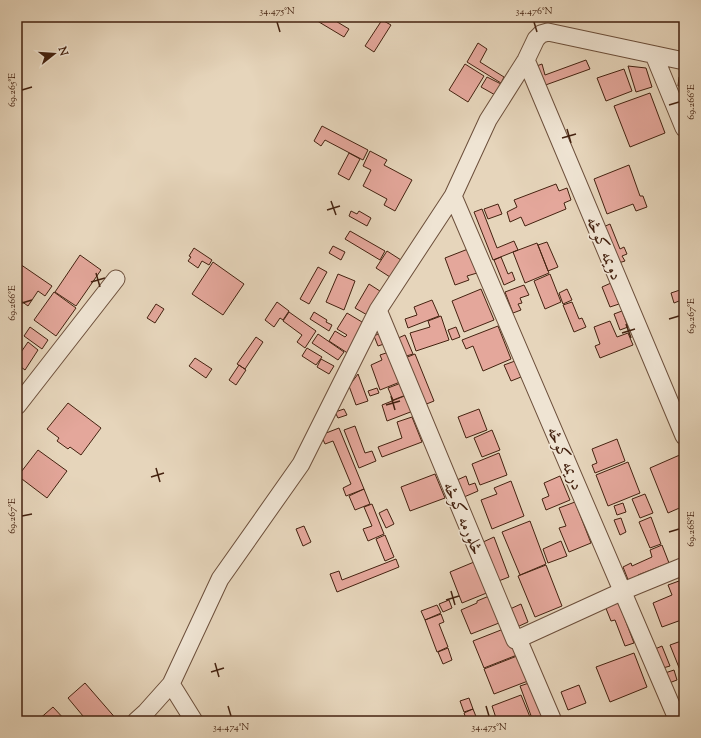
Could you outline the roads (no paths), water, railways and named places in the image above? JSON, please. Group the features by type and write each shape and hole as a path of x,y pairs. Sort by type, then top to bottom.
{"street":[{"path":"136,721 171,684 220,579 301,464 378,310 453,196 488,120 526,60 536,39 541,34 548,32 684,61"},
{"path":"654,55 684,128"},
{"name":"دویمه کوڅه","path":"526,60 684,436"},
{"name":"دریمه کوڅه","path":"453,196 678,721"},
{"path":"17,406 116,279"},
{"name":"څلورمه کوڅه","path":"378,310 515,640 518,639 553,721"},
{"path":"518,639 623,591 684,566"},
{"path":"171,684 194,721"}]}
